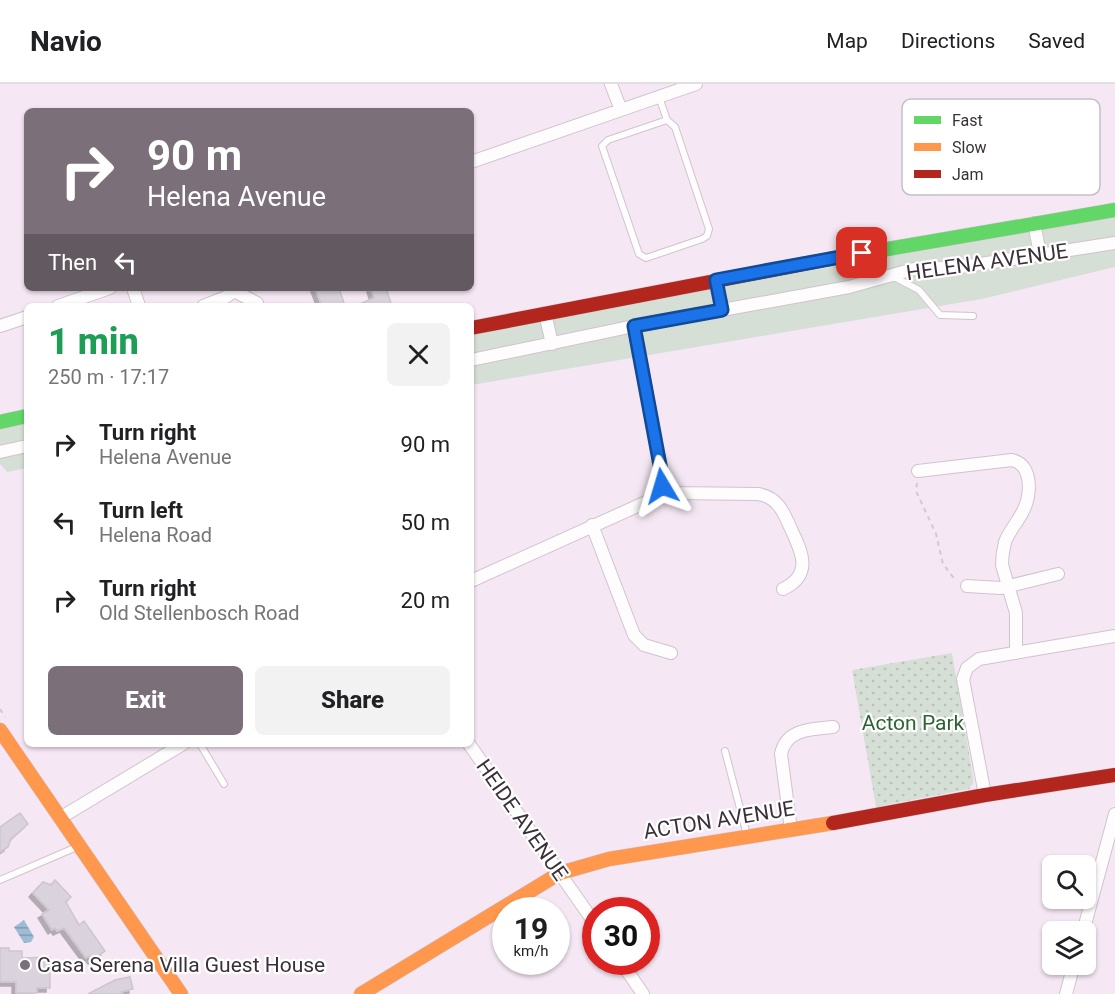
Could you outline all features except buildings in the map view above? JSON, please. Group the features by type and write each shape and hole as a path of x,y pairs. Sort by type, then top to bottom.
{"street":[{"path":"611,84 621,110"},
{"path":"474,161 696,84"},
{"path":"474,327 716,280 1115,210"},
{"path":"1034,223 1040,254"},
{"name":"HELENA AVENUE","path":"474,359 634,326 849,287 914,269 961,267 1115,243"},
{"path":"716,280 722,310"},
{"path":"67,303 101,291"},
{"path":"211,303 226,297 233,291"},
{"path":"236,291 257,303"},
{"path":"545,313 552,344"},
{"path":"0,326 24,318"},
{"path":"474,580 653,499 660,491 662,476 634,326"},
{"path":"0,422 24,417"},
{"path":"0,452 24,447"},
{"path":"918,471 1012,460 1023,465 1027,472 1027,499 1023,512 1006,541 1002,558 1016,613 1016,653"},
{"path":"660,491 758,494 772,499 783,511 802,554 802,567 798,577 783,589"},
{"path":"592,525 634,635 644,645 671,653"},
{"path":"967,586 994,588 1058,574"},
{"path":"985,795 963,679 964,673 974,661 1115,636"},
{"path":"791,830 781,754 783,744 787,739 802,731 832,727"},
{"path":"0,730 181,994"},
{"path":"60,818 178,747"},
{"name":"HEIDE AVENUE","path":"471,747 582,905"},
{"name":"ACTON AVENUE","path":"361,994 560,873 609,859 1115,775"},
{"path":"1086,921 1115,814"},
{"path":"630,975 643,994"},
{"path":"1066,994 1071,975"}],"lane":[{"path":"659,97 666,120 675,127 709,229 707,236 702,239 642,258 602,146 608,140 666,120"},
{"path":"892,276 919,290 940,315 973,316"},
{"path":"202,747 224,784"},
{"path":"725,752 748,837"},
{"path":"0,880 79,846"}],"path":[{"path":"918,471 916,491 936,534 943,564 954,580 967,586"}],"green space":[{"path":"1115,217 1115,267 982,299 474,384 474,334 733,284"},
{"path":"24,424 24,469 7,472 0,464 0,428"},
{"name":"Acton Park","path":"952,653 973,783 969,789 876,807 852,670"}],"water":[{"path":"24,920 34,937 31,942 24,943 14,927"}],"traffic: fast":[{"path":"830,259 1115,210"},
{"path":"0,422 24,417"}],"traffic: slow":[{"path":"0,730 181,994"},
{"path":"361,994 560,873 609,859 833,823"}],"traffic: jam":[{"path":"474,327 830,259"},
{"path":"833,823 985,795 1115,775"}],"place":[{"name":"Casa Serena Villa Guest House","path":"25,965"}],"route":[{"path":"662,486 634,326 722,310 716,280 862,253"}]}
